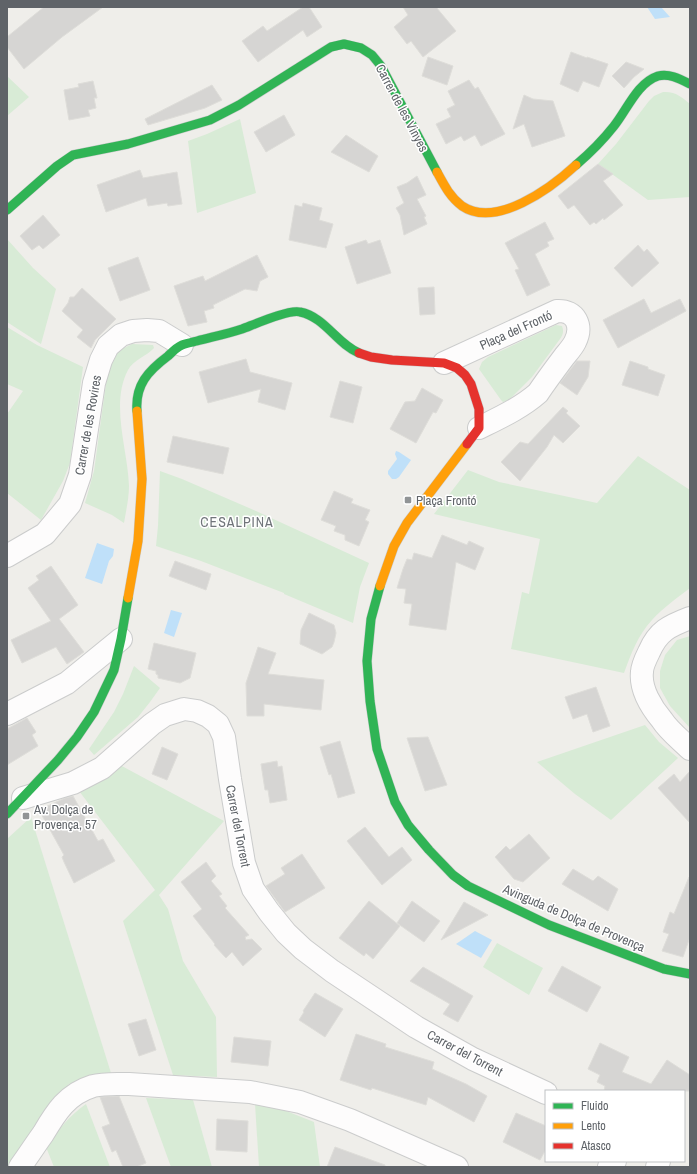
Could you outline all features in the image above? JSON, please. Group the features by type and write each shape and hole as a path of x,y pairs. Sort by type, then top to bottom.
{"street":[{"name":"Carrer de les Vinyes","path":"7,210 57,166 73,155 128,144 210,120 239,105 331,47 344,44 361,48 372,55 381,66 447,191 456,201 467,209 481,213 499,212 521,204 547,188 576,165 615,126 639,90 647,81 657,76 667,75 679,78 690,84"},
{"name":"Plaça del Frontó","path":"444,363 557,311 565,310 575,317 579,331 575,342 538,392 526,402 478,428"},
{"path":"7,814 58,760 77,736 94,712 114,670 121,639 138,541 142,479 136,402 139,388 145,377 160,362 182,345 239,330 276,316 298,311 310,315 322,323 353,350 371,357 392,360 444,363 457,368 465,375 471,384 476,398 479,409 478,428"},
{"name":"Carrer de les Rovires","path":"7,556 45,534 70,504 80,476 94,382 101,360 108,346 120,335 133,331 147,330 159,331 182,345"},
{"name":"Avinguda de Dolça de Provença","path":"478,428 407,523 394,546 383,575 371,619 367,661 370,701 377,749 395,802 408,825 429,850 453,875 468,886 549,925 664,969 690,974"},
{"path":"690,605 680,621 660,634 651,646 642,672 643,687 662,721 690,749"},
{"path":"7,714 67,683 121,639"},
{"name":"Carrer del Torrent","path":"23,798 73,783 102,768 165,714 184,709 197,711 208,716 218,724 224,737 244,863 253,889 286,933 303,949 332,972 416,1027 473,1059 545,1093"},
{"path":"20,1167 54,1116 69,1098 94,1086 129,1084 250,1092 300,1102 350,1120 457,1167"}],"green space":[{"path":"7,76 29,97 7,116"},
{"path":"663,92 675,94 690,104 690,197 648,200 598,164 616,144 649,101 654,96"},
{"path":"240,119 256,193 197,213 188,141"},
{"path":"7,239 33,268 56,289 41,344 7,322"},
{"path":"556,325 562,326 563,328 563,333 560,339 532,377 509,400 503,402 479,369 482,362 488,357"},
{"path":"7,327 37,345 83,367 70,463 63,481 41,520 7,493 7,414 23,391 7,384"},
{"path":"132,344 153,345 154,348 130,367 123,383 120,397 121,427 129,486 124,523 112,515 85,503 94,471 107,376 117,353"},
{"path":"638,456 690,490 690,588 670,603 647,626 635,645 624,673 511,649 522,592 529,594 540,539 434,514 468,470 499,482 597,503"},
{"path":"160,471 256,511 369,563 360,587 353,623 284,593 201,561 156,546"},
{"path":"690,636 690,728 670,706 660,688 660,671 665,655 677,640"},
{"path":"134,666 160,688 138,717 94,755 89,749 114,712"},
{"path":"645,725 659,742 678,758 611,820 575,794 537,762"},
{"path":"120,765 224,821 159,895 168,909 183,961 216,1017 217,1077 173,1075 123,921 155,890 79,791"},
{"path":"31,817 111,1073 69,1084 7,1167 7,839"},
{"path":"497,943 543,968 529,995 483,967"},
{"path":"146,1098 193,1100 212,1167 171,1167"},
{"path":"86,1104 110,1167 54,1167 46,1147 64,1124"},
{"path":"255,1104 271,1105 314,1122 320,1167 259,1167"}],"water":[{"path":"647,7 661,7 670,17 655,19"},
{"path":"396,451 411,460 399,477 392,479 388,474 388,471 397,459 395,454"},
{"path":"97,543 114,549 113,556 109,561 102,584 85,578"},
{"path":"171,610 182,613 174,637 164,633"},
{"path":"475,931 492,940 481,958 456,944"}],"building":[{"path":"44,7 103,7 62,37 24,69 7,47 7,37"},
{"path":"303,7 309,7 322,27 307,37 303,30 258,62 242,41 263,26 267,31"},
{"path":"403,7 436,7 456,31 423,57 411,41 407,44 394,27 408,15"},
{"path":"571,52 608,64 599,87 583,81 578,92 560,84"},
{"path":"428,57 453,66 447,85 422,76"},
{"path":"626,62 644,69 624,88 612,76"},
{"path":"469,80 475,89 478,87 505,134 481,146 475,135 464,141 461,136 446,144 436,124 451,117 447,109 455,105 448,91"},
{"path":"93,81 97,98 94,98 96,108 88,110 90,116 69,120 64,90 79,87 78,84"},
{"path":"212,85 222,100 205,108 148,125 145,119"},
{"path":"524,95 533,99 553,101 565,136 532,147 524,124 513,129"},
{"path":"284,115 295,135 266,152 254,132"},
{"path":"346,135 378,156 369,172 331,152"},
{"path":"598,164 613,174 603,181 623,205 604,220 603,218 596,224 594,222 590,225 574,205 568,209 558,196"},
{"path":"140,170 143,178 177,172 182,204 168,206 167,203 148,206 146,198 106,212 97,185"},
{"path":"417,176 426,195 417,199 426,216 424,217 427,224 404,235 400,215 396,208 404,203 397,187 407,183"},
{"path":"303,203 322,208 319,220 333,224 326,248 289,240 295,205 302,207"},
{"path":"43,215 60,235 43,249 39,245 32,250 20,236"},
{"path":"545,222 554,239 547,242 549,246 535,254 550,285 527,296 515,270 519,269 505,243"},
{"path":"366,240 368,244 380,240 391,273 357,284 345,247"},
{"path":"638,245 644,252 647,249 659,263 632,287 614,268"},
{"path":"257,255 268,277 260,281 257,291 245,289 213,305 214,308 204,311 207,322 188,326 174,286 203,276 205,281"},
{"path":"138,257 150,290 120,301 108,268"},
{"path":"434,287 435,314 420,315 418,288"},
{"path":"82,288 116,319 95,340 91,348 77,337 83,330 62,311 68,303 70,297 74,297"},
{"path":"644,299 651,313 680,299 686,311 618,348 603,320"},
{"path":"246,359 250,372 292,383 285,410 258,402 261,389 208,403 199,372"},
{"path":"577,361 590,361 588,377 577,395 560,383"},
{"path":"630,361 665,375 658,396 622,385"},
{"path":"340,381 362,387 353,423 330,417"},
{"path":"422,388 443,400 436,413 433,412 416,443 390,429 405,402 415,401"},
{"path":"563,407 568,411 566,413 580,426 563,443 554,435 547,447 520,481 501,462 520,442 528,444"},
{"path":"173,436 229,448 223,474 167,462"},
{"path":"334,491 353,499 351,503 370,510 365,520 369,522 359,546 345,540 345,535 334,531 336,526 321,520"},
{"path":"442,535 467,545 469,541 484,548 475,570 456,562 446,630 409,625 412,604 404,603 406,589 397,588 403,569 407,559 412,560 414,553 432,558"},
{"path":"175,561 211,574 206,590 169,576"},
{"path":"51,566 78,605 59,619 84,652 67,664 56,647 22,663 11,640 51,621 28,588 39,580 36,576"},
{"path":"309,613 334,625 336,633 332,647 322,654 300,644 301,630"},
{"path":"154,643 196,653 190,678 180,683 158,678 156,671 148,669"},
{"path":"258,647 276,653 268,674 324,680 321,710 264,704 264,716 247,716 246,683"},
{"path":"596,687 610,726 593,732 587,714 573,719 565,697"},
{"path":"27,718 36,732 32,735 38,746 7,765 7,729"},
{"path":"428,737 447,785 425,791 407,738"},
{"path":"340,741 355,793 338,798 331,774 329,775 320,747"},
{"path":"162,747 178,754 167,780 152,774"},
{"path":"277,761 278,767 282,766 287,800 270,803 268,790 265,790 261,764"},
{"path":"690,771 690,823 658,788 674,774 680,782"},
{"path":"73,796 98,841 103,839 115,861 74,883 62,857 64,855 39,810"},
{"path":"365,827 389,857 402,847 412,860 382,885 347,841"},
{"path":"529,834 550,858 523,882 514,879 495,857 506,846 510,850"},
{"path":"302,854 325,888 285,912 266,886 285,874 281,868"},
{"path":"206,862 216,876 211,881 222,894 219,896 227,906 225,908 249,935 245,937 246,940 252,939 262,949 243,966 232,952 226,958 214,945 215,944 193,916 202,909 181,882"},
{"path":"573,869 593,881 598,876 618,889 608,911 562,884"},
{"path":"689,877 690,937 683,957 662,951 669,934 663,932 670,912 674,914"},
{"path":"369,901 400,926 373,959 366,953 364,956 339,938"},
{"path":"412,901 440,921 424,942 397,923"},
{"path":"464,902 488,915 441,940"},
{"path":"562,966 601,987 587,1012 548,991"},
{"path":"423,967 473,996 458,1022 443,1014 450,1004 410,981"},
{"path":"315,993 343,1009 325,1037 299,1020"},
{"path":"146,1019 156,1050 139,1056 128,1024"},
{"path":"356,1034 386,1044 385,1047 434,1062 432,1069 466,1084 487,1096 474,1122 428,1097 426,1105 372,1088 371,1090 340,1080"},
{"path":"234,1037 271,1041 268,1066 231,1062"},
{"path":"600,1043 629,1057 622,1072 651,1084 667,1060 690,1075 690,1091 604,1090 605,1086 597,1082 600,1075 588,1069"},
{"path":"119,1096 146,1163 136,1167 123,1167 116,1150 112,1152 102,1127 110,1124 100,1097"},
{"path":"516,1113 545,1126 545,1151 540,1160 503,1142"},
{"path":"217,1119 248,1121 247,1152 216,1150"},
{"path":"335,1147 385,1165 385,1167 327,1167"}],"traffic: fast":[{"path":"7,210 57,166 73,155 128,144 210,120 239,105 331,47 344,44 361,48 372,55 381,66 437,172"},
{"path":"576,165 614,126 638,91 651,80 658,76 666,75 690,84"},
{"path":"137,411 138,394 144,379 154,367 178,347 236,331 288,313 300,312 317,319 344,344 359,353"},
{"path":"380,586 371,619 367,661 370,701 377,749 395,802 408,825 453,875 468,886 549,925 664,969 690,974"},
{"path":"7,814 58,760 77,737 94,712 114,670 128,598"}],"traffic: slow":[{"path":"437,172 451,195 462,206 476,212 491,213 522,203 538,194 576,165"},
{"path":"128,598 138,541 142,479 137,411"},
{"path":"380,586 394,546 407,523 467,444"}],"traffic: jam":[{"path":"359,353 371,357 392,360 444,363 457,368 465,375 471,384 479,409 479,428 467,444"}],"place":[{"name":"Plaça Frontó","path":"408,500"},
{"name":"Av. Dolça de Provença, 57","path":"26,816"}],"district":[{"name":"CESALPINA","path":"237,522"}]}
